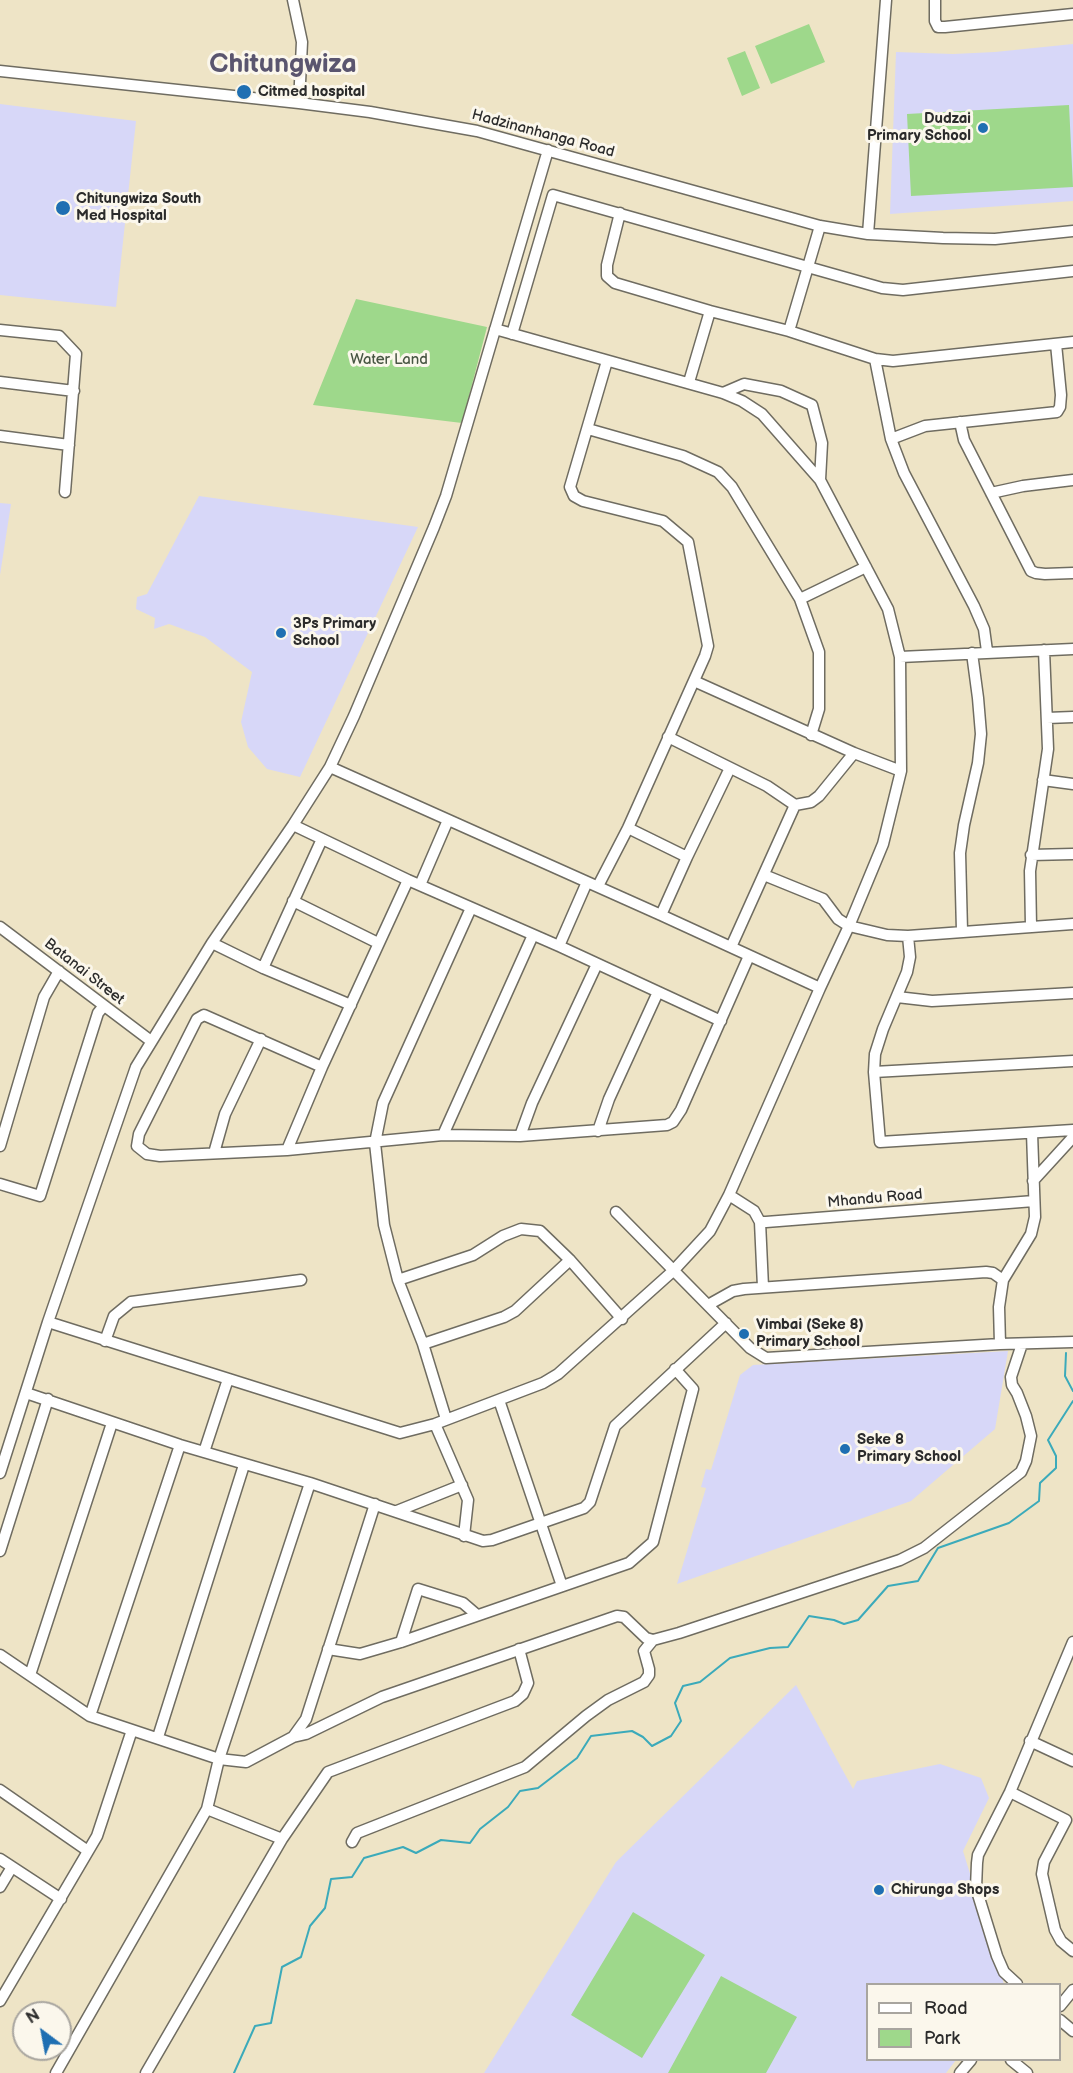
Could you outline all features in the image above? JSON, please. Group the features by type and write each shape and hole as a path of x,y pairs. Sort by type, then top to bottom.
{"street":[{"path":"293,0 302,42 299,103"},
{"path":"868,234 886,0"},
{"path":"935,0 935,21 938,27 1073,14"},
{"name":"Hadzinanhanga Road","path":"0,71 299,103 370,112 477,131 820,226 868,234 995,239 1073,231"},
{"path":"0,1473 48,1322 130,1080 151,1041 212,944 330,767 434,527 446,496 548,150"},
{"path":"512,334 554,195 882,288 903,290 1073,271"},
{"path":"620,213 607,265 607,276 615,284 789,331 875,359 893,362 1073,342"},
{"path":"789,331 820,226"},
{"path":"689,382 710,311"},
{"path":"48,1322 400,1433 499,1400 543,1383 558,1374 673,1271 710,1231 729,1195 849,926 883,844 901,771 900,657 888,609 820,480 762,414 742,400 689,382 495,329"},
{"path":"0,330 59,336 76,354 65,492"},
{"path":"891,439 925,426 1057,412 1061,395 1056,344"},
{"path":"875,359 891,439 904,473 974,606 984,629 987,651"},
{"path":"598,886 628,828 708,646 688,542 663,521 583,501 574,496 570,487 607,361"},
{"path":"0,382 74,391"},
{"path":"723,393 744,384 781,391 812,405 822,442 820,480"},
{"path":"960,422 964,440 1031,571 1045,574 1073,573"},
{"path":"588,429 682,456 718,472 732,486 800,599 819,652 819,709 811,735"},
{"path":"0,435 69,445"},
{"path":"991,493 1023,486 1073,480"},
{"path":"800,599 866,567"},
{"path":"900,657 987,651 1073,649"},
{"path":"1031,926 1031,855 1048,749 1044,651"},
{"path":"962,931 960,853 978,763 981,734 972,653"},
{"path":"694,681 811,735 901,771"},
{"path":"1047,718 1073,717"},
{"path":"668,737 767,786 795,805 811,802 819,796 854,753"},
{"path":"330,767 820,988"},
{"path":"661,915 730,768"},
{"path":"1043,780 1073,784"},
{"path":"731,946 795,805"},
{"path":"420,885 448,820"},
{"path":"293,825 408,880 597,963 721,1021"},
{"path":"628,828 687,857"},
{"path":"263,968 322,839"},
{"path":"1031,855 1073,854"},
{"path":"764,875 823,898 838,920 849,926 887,935 908,936 1073,924"},
{"path":"287,1150 322,1067 408,880"},
{"path":"559,946 587,882"},
{"path":"293,901 378,943"},
{"path":"464,1536 468,1500 440,1421 423,1344 398,1280 384,1225 375,1143 383,1103 471,908"},
{"name":"Batanai Street","path":"0,927 151,1041"},
{"path":"443,1135 533,935"},
{"path":"908,936 910,957 907,972 875,1054 874,1072 880,1142 1073,1130"},
{"path":"212,944 351,1005"},
{"path":"322,1067 208,1015 200,1017 139,1134 137,1146 147,1154 153,1155 214,1153 287,1150 443,1135 520,1136 667,1125 673,1122 681,1110 749,956"},
{"path":"520,1136 532,1103 597,963"},
{"path":"0,1146 44,997 58,971"},
{"path":"598,1131 609,1099 658,992"},
{"path":"897,997 932,1000 1073,993"},
{"path":"0,1184 40,1196 98,1013 103,1007"},
{"path":"214,1153 225,1114 261,1039"},
{"path":"874,1072 1073,1061"},
{"path":"1000,1344 999,1307 1003,1280 1031,1234 1035,1217 1032,1132"},
{"path":"1033,1181 1073,1137"},
{"path":"729,1195 754,1211 760,1222 763,1287"},
{"name":"Mhandu Road","path":"760,1222 1034,1201"},
{"path":"616,1212 750,1348 766,1358 1000,1344 1073,1342"},
{"path":"398,1280 473,1255 503,1236 521,1230 540,1231 570,1260 622,1319"},
{"path":"423,1344 504,1317 515,1311 570,1260"},
{"path":"708,1305 733,1292 763,1287 987,1272 1003,1280"},
{"path":"105,1341 114,1316 131,1302 301,1280"},
{"path":"26,1393 112,1423 310,1483 483,1541 492,1540 584,1508 590,1503 615,1426 726,1323"},
{"path":"0,1655 90,1716 219,1759 246,1762 293,1737 306,1734 382,1697 617,1616 624,1617 646,1638 653,1640 679,1633 900,1560 924,1548 1021,1472 1029,1451 1031,1436 1011,1377 1022,1344"},
{"path":"328,1649 360,1654 629,1563 652,1542 693,1389 675,1369"},
{"path":"204,1452 228,1380"},
{"path":"0,1551 48,1399"},
{"path":"499,1400 562,1587"},
{"path":"30,1675 112,1423"},
{"path":"90,1716 180,1445"},
{"path":"158,1737 244,1464"},
{"path":"56,2073 207,1809 219,1759 310,1483"},
{"path":"397,1511 462,1485"},
{"path":"293,1737 306,1719 375,1504"},
{"path":"401,1642 418,1589 463,1603 477,1615"},
{"path":"352,1842 357,1833 525,1767 608,1700 644,1682 649,1675 645,1651 653,1640"},
{"path":"1016,1983 1004,1972 997,1956 976,1888 978,1855 1010,1792 1073,1642"},
{"path":"146,2073 282,1839 328,1772 515,1701 523,1694 528,1683 519,1649"},
{"path":"0,2001 97,1836 132,1730"},
{"path":"1030,1740 1073,1761"},
{"path":"0,1790 88,1851"},
{"path":"1010,1792 1069,1822 1044,1862 1042,1874 1055,1930 1061,1941 1073,1951"},
{"path":"207,1809 282,1839"},
{"path":"0,1860 61,1899"},
{"path":"0,1887 12,1867"},
{"path":"1061,2004 1073,1990"},
{"path":"1061,2022 1073,2031"},
{"path":"960,2073 970,2061"},
{"path":"1012,2061 1027,2073"}],"shaded area":[{"name":"Dudzai Primary School","path":"1073,44 1073,201 890,214 896,52 953,54"},
{"name":"Chitungwiza South Med Hospital","path":"0,104 136,121 116,307 0,295"},
{"name":"3Ps Primary School","path":"199,496 418,527 300,777 267,769 248,747 241,722 252,672 205,637 169,624 154,629 155,618 136,609 137,597 147,594"},
{"path":"0,503 11,504 0,575"},
{"name":"Seke 8 Primary School","path":"1008,1351 995,1429 911,1501 677,1584 706,1488 701,1487 706,1469 711,1470 740,1375 753,1365"},
{"path":"796,1685 853,1789 857,1781 940,1764 981,1778 989,1798 963,1851 1004,1983 866,1983 866,2061 955,2061 946,2073 484,2073 616,1862"}],"green space":[{"path":"809,24 825,62 771,84 755,46"},
{"path":"745,51 760,88 742,96 727,58"},
{"path":"1069,105 1073,187 911,196 907,114"},
{"name":"Water Land","path":"356,299 487,327 462,423 313,405"},
{"path":"633,1912 705,1955 642,2058 571,2015"},
{"path":"721,1976 797,2017 766,2073 668,2073"}],"waterway":[{"path":"1066,1353 1065,1376 1073,1391"},
{"path":"234,2073 255,2026 271,2023 282,1967 301,1957 310,1926 325,1908 331,1879 352,1877 364,1858 403,1847 416,1853 441,1840 470,1843 480,1829 508,1807 520,1791 538,1788 577,1758 591,1736 632,1731 652,1746 671,1736 681,1721 675,1703 683,1686 700,1682 730,1658 770,1648 788,1647 809,1616 844,1624 858,1620 888,1586 918,1581 938,1548 1009,1523 1039,1501 1040,1483 1056,1468 1056,1456 1048,1440 1073,1401"}],"place":[{"name":"Citmed hospital","path":"244,92"},
{"name":"Dudzai Primary School","path":"983,128"},
{"name":"Chitungwiza South Med Hospital","path":"63,208"},
{"name":"3Ps Primary School","path":"281,633"},
{"name":"Vimbai (Seke 8) Primary School","path":"744,1334"},
{"name":"Seke 8 Primary School","path":"845,1449"},
{"name":"Chirunga Shops","path":"879,1890"}],"district":[{"name":"Chitungwiza","path":"283,65"}]}
